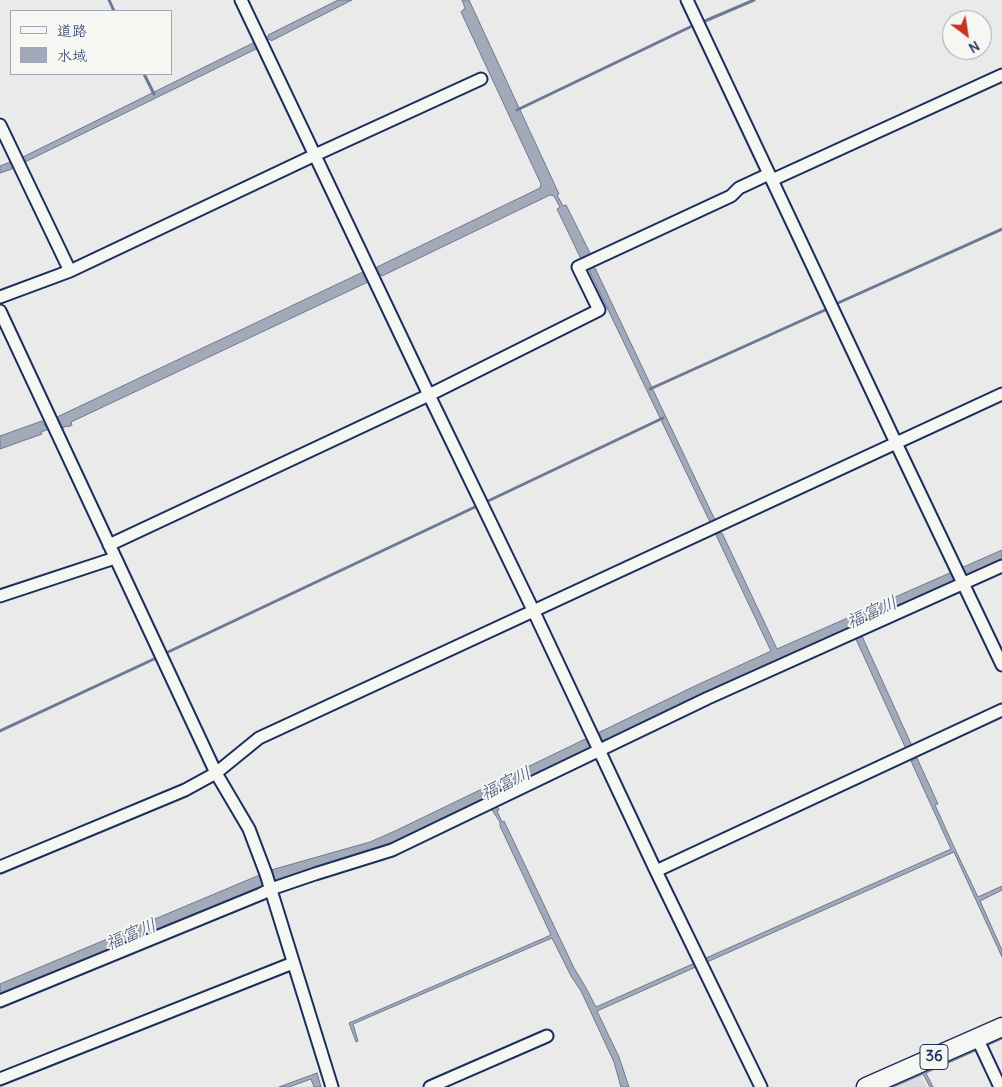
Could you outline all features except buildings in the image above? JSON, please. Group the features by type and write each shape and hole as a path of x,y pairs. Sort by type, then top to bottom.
{"main road":[{"name":"36","path":"867,1087 980,1043 1002,1027"}],"street":[{"path":"241,0 656,871 761,1087"},
{"path":"687,0 1002,665"},
{"path":"109,546 429,395 599,310 578,267 731,196 739,188 771,177 1002,75"},
{"path":"0,297 70,271 481,79"},
{"path":"0,125 70,271"},
{"path":"0,311 216,773 249,829 269,883 332,1087"},
{"path":"0,867 185,790 216,773 259,738 1002,394"},
{"path":"0,596 115,558"},
{"path":"0,1001 261,894 269,883 315,874 392,850 491,802 596,744 708,698 857,632 962,582 1002,566"},
{"path":"656,871 1002,710"},
{"path":"3,1087 0,1079 293,963"},
{"path":"430,1087 547,1036"},
{"path":"980,1043 1000,1087"}],"shaded area":[{"path":"920,1072 927,1087 889,1087"}],"water":[{"path":"338,0 352,0 271,41 270,39 257,46 258,48 24,161 12,167 12,169 0,173 0,166 10,162 11,164 256,43 268,35"},
{"name":"福富川","path":"462,0 469,0 559,194 557,195 563,206 566,205 591,255 587,257 593,268 595,268 715,520 719,533 722,533 777,649 1002,550 1002,561 861,634 912,746 910,747 938,804 935,805 978,897 1002,886 1002,890 980,901 1002,950 1002,957 954,852 597,1011 619,1057 629,1087 621,1087 614,1062 581,991 571,976 552,938 353,1024 358,1041 356,1042 349,1023 551,935 500,826 500,822 490,807 391,845 275,883 271,879 265,885 0,993 0,984 262,874 270,874 271,870 370,842 395,831 771,651 717,534 589,270 591,269 585,258 581,259 557,209 560,207 554,196 550,195 382,276 380,274 368,280 368,282 71,422 72,425 68,427 62,428 60,425 41,432 42,434 0,449 0,436 42,421 44,425 57,419 57,417 363,272 364,274 377,269 377,267 540,188 541,184 461,12 465,8","holes":["853,627 855,637 906,749 908,749 914,760 911,761 951,849 596,1007 574,968 504,821 502,822 496,804"]},
{"path":"1002,1034 1002,1039 926,1073 933,1087 930,1087 923,1074 893,1087 885,1087"},
{"path":"317,1073 321,1087 314,1087 311,1079 289,1087 279,1087"}],"waterway":[{"path":"109,0 114,10"},
{"path":"705,21 754,0"},
{"path":"517,110 690,27"},
{"path":"144,75 154,94"},
{"path":"838,303 1002,229"},
{"path":"650,389 825,310"},
{"path":"488,501 663,418"},
{"path":"166,653 475,507"},
{"path":"0,731 154,659"}]}
